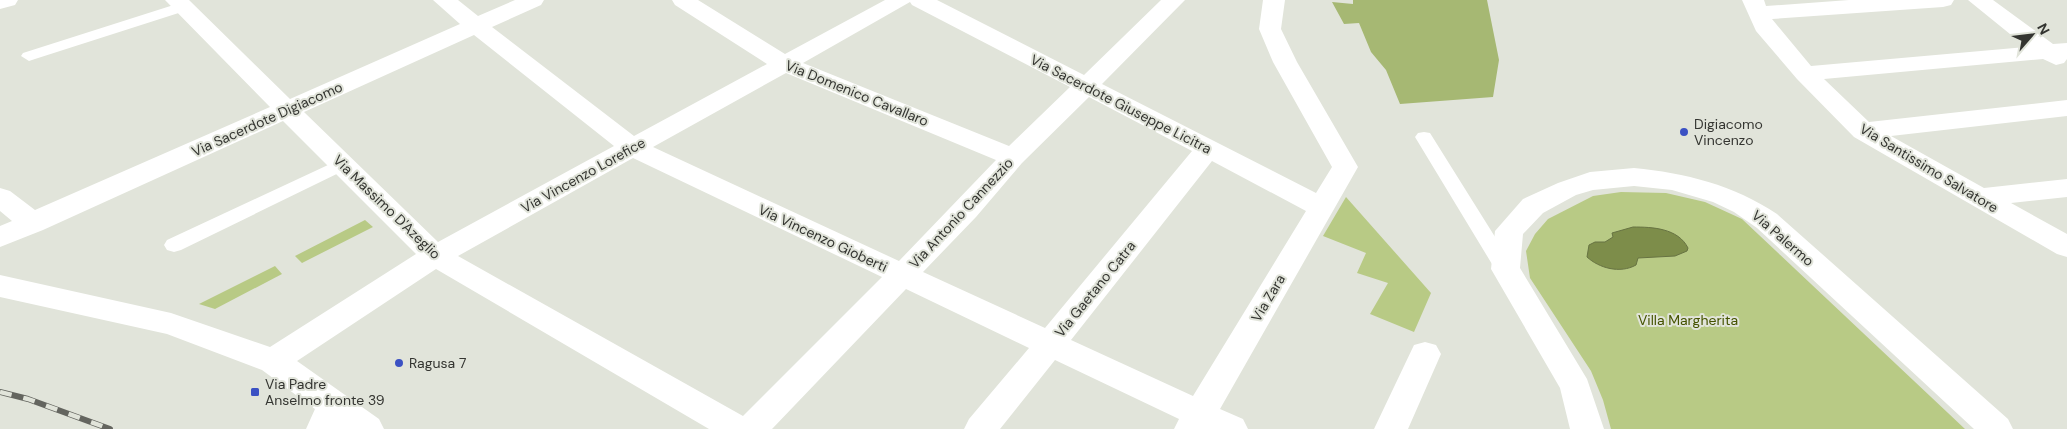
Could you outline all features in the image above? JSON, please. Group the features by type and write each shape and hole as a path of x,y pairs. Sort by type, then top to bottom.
{"street":[{"path":"0,2 7,0"},
{"name":"Via Vincenzo Gioberti","path":"444,0 633,148 1050,344 1195,422 1231,429"},
{"name":"Via Sacerdote Digiacomo","path":"0,238 533,0"},
{"name":"Via Domenico Cavallaro","path":"683,0 784,64 1013,157"},
{"name":"Via Vincenzo Lorefice","path":"273,361 435,256 900,0"},
{"name":"Via Sacerdote Giuseppe Licitra","path":"920,0 1322,207"},
{"name":"Via Zara","path":"1195,422 1345,167 1285,62 1270,30 1274,0"},
{"path":"1755,7 1943,0"},
{"path":"1980,0 2061,56"},
{"name":"Via Antonio Cannezzio","path":"751,429 966,210 1013,157 1086,86 1162,3"},
{"name":"Via Massimo D'Azeglio","path":"179,4 435,256 737,429"},
{"name":"Via Santissimo Salvatore","path":"1755,7 1764,26 1805,74 1863,131 2067,247"},
{"path":"1805,74 2061,56"},
{"path":"1863,131 2067,108"},
{"name":"Via Gaetano Catra","path":"981,429 1208,149"},
{"name":"Via Palermo","path":"1505,269 1508,231 1532,206 1567,189 1590,181 1634,178 1652,178 1698,187 1744,205 1767,221 1996,429"},
{"path":"1978,198 2067,188"},
{"path":"0,197 33,223"},
{"path":"1505,269 1560,358 1576,388 1586,429"},
{"path":"0,286 171,324 273,361 328,417 367,429"},
{"path":"1391,429 1425,354"}],"lane":[{"path":"29,56 179,4"},
{"path":"1424,137 1505,269"},
{"path":"174,245 343,164"}],"green space":[{"name":"Villa Margherita","path":"1621,192 1666,193 1705,202 1742,219 1965,429 1611,429 1603,400 1591,371 1530,278 1526,251 1535,234 1548,219 1593,196"},
{"path":"1346,197 1431,293 1414,332 1370,314 1388,283 1357,273 1366,253 1323,236"},
{"path":"365,220 373,227 302,263 295,256"},
{"path":"275,266 282,274 215,309 199,304"}],"shaded area":[{"path":"1353,0 1487,0 1499,60 1493,97 1400,104 1386,70 1371,52 1359,23 1344,24 1332,2 1353,4"},
{"path":"1633,227 1656,228 1678,236 1684,241 1688,248 1687,251 1675,256 1638,258 1636,265 1623,269 1604,267 1587,257 1589,245 1595,242 1605,242 1613,237 1612,233"}],"railway":[{"path":"0,392 28,399 110,429"}],"place":[{"name":"Digiacomo Vincenzo","path":"1684,132"},
{"name":"Ragusa 7","path":"399,363"},
{"name":"Via Padre Anselmo fronte 39","path":"255,392"}]}
